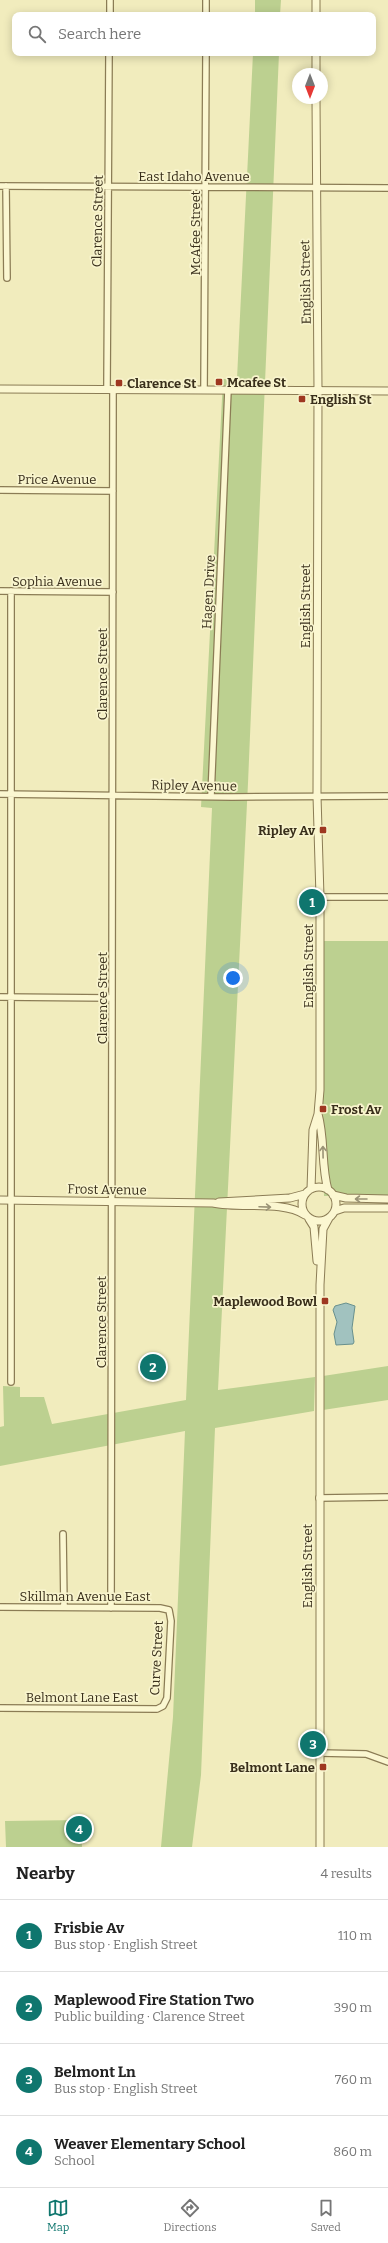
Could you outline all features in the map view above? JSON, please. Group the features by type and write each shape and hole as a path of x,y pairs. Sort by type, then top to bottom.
{"street":[{"path":"110,0 110,12"},
{"path":"206,0 206,12"},
{"path":"316,0 316,12"},
{"name":"Clarence Street","path":"109,56 110,389 113,490 111,1608"},
{"name":"McAfee Street","path":"204,390 206,56"},
{"path":"316,56 316,68"},
{"name":"English Street","path":"311,1188 313,1130 318,1114 320,1090 320,898 317,796 318,391 316,104"},
{"path":"3,186 8,278"},
{"name":"East Idaho Avenue","path":"3,186 388,188"},
{"path":"0,389 388,391"},
{"name":"Hagen Drive","path":"211,796 228,390"},
{"name":"Price Avenue","path":"0,490 113,490"},
{"name":"Sophia Avenue","path":"0,591 113,592"},
{"path":"10,1382 10,794 12,592"},
{"name":"Ripley Avenue","path":"0,794 388,796"},
{"path":"320,898 388,897"},
{"path":"0,998 112,998"},
{"name":"English Street","path":"318,1114 323,1130 324,1176 331,1192"},
{"path":"331,1192 336,1206 329,1218 318,1222 307,1217 301,1204 305,1194 311,1188 317,1187 331,1192 346,1198 388,1199"},
{"name":"Frost Avenue","path":"0,1200 213,1203 290,1198 305,1194"},
{"name":"Frost Avenue","path":"213,1203 225,1206 291,1208 307,1217"},
{"path":"334,1211 344,1208 388,1208"},
{"name":"English Street","path":"307,1217 315,1231 320,1285"},
{"name":"English Street","path":"320,1847 320,1285 323,1229 329,1218"},
{"path":"319,1498 388,1497"},
{"path":"64,1534 64,1607"},
{"name":"Skillman Avenue East","path":"0,1607 160,1608 169,1610"},
{"name":"Curve Street","path":"163,1706 167,1698 171,1621 169,1610"},
{"name":"Belmont Lane East","path":"0,1708 158,1709 163,1706"},
{"path":"320,1753 366,1754 388,1762"}],"green space":[{"path":"255,0 281,0 280,12 255,12"},
{"path":"253,56 279,56 248,783 218,1390 315,1377 314,1411 215,1428 201,1775 192,1847 161,1847 173,1717 185,1431 0,1466 0,1427 4,1426 3,1386 20,1387 20,1397 44,1397 52,1424 186,1400 212,808 201,807 223,379 237,379"},
{"path":"321,941 388,941 388,1196 324,1196"},
{"path":"388,1366 388,1400 323,1410 323,1376"},
{"path":"81,1820 82,1847 6,1847 5,1821"}],"water":[{"path":"346,1303 355,1306 352,1328 354,1342 353,1344 336,1345 334,1334 337,1322 333,1310 335,1306"}],"place":[{"name":"Mcafee St","path":"219,382"},
{"name":"Clarence St","path":"119,383"},
{"name":"English St","path":"302,399"},
{"name":"Ripley Av","path":"323,830"},
{"name":"Frisbie Av","path":"312,902"},
{"name":"Frost Av","path":"323,1109"},
{"name":"Maplewood Bowl","path":"325,1301"},
{"name":"Maplewood Fire Station Two","path":"153,1367"},
{"name":"Belmont Ln","path":"313,1744"},
{"name":"Belmont Lane","path":"323,1767"},
{"name":"Weaver Elementary School","path":"79,1829"}]}
